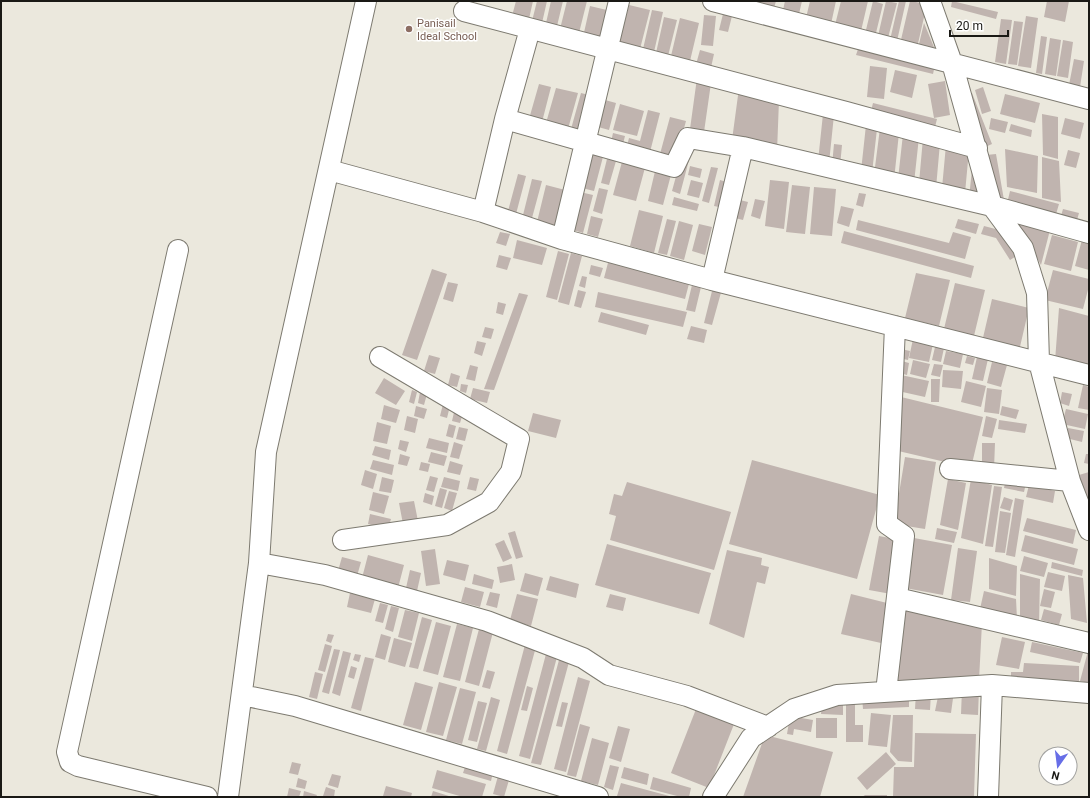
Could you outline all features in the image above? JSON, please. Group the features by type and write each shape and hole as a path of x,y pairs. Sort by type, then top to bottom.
{"street":[{"path":"228,797 259,563 266,452 366,1"},
{"path":"562,239 619,1"},
{"path":"713,1 1089,99"},
{"path":"930,1 952,63 992,206 1023,248 1028,263 1037,293 1039,362 1070,481 1089,530"},
{"path":"464,11 977,148"},
{"path":"483,212 505,119 530,29"},
{"path":"505,119 585,143 674,167 688,138 743,147 992,206 1089,232"},
{"path":"712,280 743,147"},
{"path":"329,170 483,212 562,239 712,280 1089,375"},
{"path":"178,250 67,752 70,762 78,766 207,797"},
{"path":"886,692 904,536 887,524 895,326"},
{"path":"343,540 447,525 489,502 511,472 519,439 380,356"},
{"path":"950,469 1070,481"},
{"path":"259,563 325,575 487,621 583,658 609,675 687,696 768,726"},
{"path":"897,598 1089,642"},
{"path":"713,797 751,738 794,709 837,695 992,685 1089,693"},
{"path":"988,797 992,685"},
{"path":"242,695 295,706 598,797"}],"building":[{"path":"516,1 533,1 529,19 512,16"},
{"path":"537,1 547,1 542,23 532,21"},
{"path":"551,1 563,1 557,26 546,23"},
{"path":"567,1 587,1 579,33 560,29"},
{"path":"760,1 776,1 773,12 758,8"},
{"path":"785,1 802,1 799,14 783,10"},
{"path":"810,1 836,1 831,24 806,18"},
{"path":"841,1 868,1 861,31 835,25"},
{"path":"873,1 883,4 875,37 865,34"},
{"path":"886,1 897,3 888,38 878,36"},
{"path":"899,1 906,1 897,41 890,40"},
{"path":"910,1 927,4 917,48 900,44"},
{"path":"952,1 998,12 996,19 951,7"},
{"path":"1047,1 1069,1 1065,22 1044,17"},
{"path":"629,5 650,10 640,49 619,44"},
{"path":"590,6 611,11 604,41 583,37"},
{"path":"652,10 663,12 654,52 643,49"},
{"path":"724,10 733,12 728,32 719,30"},
{"path":"704,15 716,16 713,46 701,45"},
{"path":"1026,16 1038,18 1031,68 1018,66"},
{"path":"664,17 677,20 668,56 656,53"},
{"path":"680,18 699,23 690,61 671,56"},
{"path":"1001,19 1012,20 1006,64 995,62"},
{"path":"1014,21 1023,22 1017,65 1008,64"},
{"path":"924,23 936,52 918,48"},
{"path":"1041,36 1047,37 1042,74 1036,73"},
{"path":"1050,38 1061,40 1056,76 1045,74"},
{"path":"1063,40 1073,42 1068,78 1057,76"},
{"path":"859,46 935,65 933,74 856,55"},
{"path":"700,50 714,54 710,72 695,68"},
{"path":"1074,59 1084,61 1080,87 1069,85"},
{"path":"870,66 887,68 884,99 867,97"},
{"path":"895,70 917,75 912,98 890,92"},
{"path":"697,78 711,83 704,132 690,129"},
{"path":"945,81 950,115 934,118 928,84"},
{"path":"539,84 551,87 542,122 529,119"},
{"path":"983,87 991,111 982,114 975,90"},
{"path":"556,88 578,93 568,129 546,123"},
{"path":"739,88 779,100 777,152 732,140"},
{"path":"581,93 593,96 584,132 571,129"},
{"path":"972,93 992,144 983,148 963,97"},
{"path":"1005,94 1040,103 1035,123 1000,114"},
{"path":"605,100 616,103 609,130 598,127"},
{"path":"873,103 937,119 934,131 870,115"},
{"path":"620,104 644,111 637,136 613,130"},
{"path":"648,110 660,113 650,152 627,146 629,138 640,141"},
{"path":"823,114 834,115 829,163 818,161"},
{"path":"1042,114 1058,117 1058,159 1043,155"},
{"path":"670,117 686,121 676,158 660,154"},
{"path":"991,118 1008,122 1005,133 989,129"},
{"path":"1065,118 1084,123 1080,139 1061,134"},
{"path":"1011,124 1032,130 1031,137 1009,131"},
{"path":"866,125 877,129 872,173 861,171"},
{"path":"880,128 899,133 894,180 874,175"},
{"path":"613,133 625,136 623,144 611,142"},
{"path":"903,134 919,137 914,183 898,179"},
{"path":"923,138 940,143 936,188 919,183"},
{"path":"834,144 842,145 840,166 832,165"},
{"path":"946,145 969,150 965,193 942,188"},
{"path":"588,148 604,153 594,191 578,187"},
{"path":"1005,149 1038,156 1037,193 1007,187"},
{"path":"1068,150 1080,153 1076,168 1064,165"},
{"path":"996,154 1004,200 994,202 986,155"},
{"path":"1042,157 1059,161 1061,202 1042,198"},
{"path":"623,158 646,164 636,201 613,195"},
{"path":"681,158 689,160 680,194 672,191"},
{"path":"607,159 616,161 609,185 601,183"},
{"path":"973,160 983,200 969,198"},
{"path":"690,166 702,169 700,178 688,175"},
{"path":"656,167 672,171 663,205 648,201"},
{"path":"711,167 718,168 709,203 702,201"},
{"path":"518,174 526,176 516,214 508,211"},
{"path":"532,179 542,181 532,218 523,215"},
{"path":"691,180 703,183 699,198 687,195"},
{"path":"720,180 730,183 724,208 714,206"},
{"path":"770,180 789,182 784,229 765,226"},
{"path":"546,185 569,191 559,228 537,222"},
{"path":"792,185 810,187 805,234 786,232"},
{"path":"814,187 836,189 832,236 810,234"},
{"path":"599,188 608,190 602,214 593,211"},
{"path":"1010,191 1059,204 1054,221 1006,208"},
{"path":"580,192 593,195 583,233 570,229"},
{"path":"859,193 866,194 863,207 856,205"},
{"path":"674,197 699,204 697,211 672,205"},
{"path":"755,199 765,201 760,219 751,216"},
{"path":"740,200 748,202 743,220 735,218"},
{"path":"841,206 854,209 849,227 837,223"},
{"path":"1063,209 1079,213 1075,227 1059,223"},
{"path":"639,210 663,216 654,253 630,246"},
{"path":"591,216 603,219 598,237 587,234"},
{"path":"667,219 676,221 667,255 658,253"},
{"path":"958,219 979,224 976,234 955,228"},
{"path":"858,220 949,243 953,232 971,237 965,259 856,230"},
{"path":"679,221 693,225 684,260 670,256"},
{"path":"1017,221 1050,230 1041,265"},
{"path":"699,224 712,227 705,255 692,251"},
{"path":"984,226 1007,232 1021,253 1010,260 996,238 981,234"},
{"path":"844,231 974,266 971,278 841,243"},
{"path":"500,232 510,234 506,246 496,243"},
{"path":"1052,235 1078,242 1071,271 1044,264"},
{"path":"1083,236 1089,237 1089,270 1075,266"},
{"path":"517,240 547,248 542,265 513,258"},
{"path":"558,251 569,254 557,300 546,297"},
{"path":"571,253 582,256 569,305 558,302"},
{"path":"499,255 511,258 507,270 496,267"},
{"path":"609,259 690,280 685,299 604,278"},
{"path":"591,265 603,268 600,277 589,274"},
{"path":"432,269 447,274 417,360 402,355"},
{"path":"1053,270 1089,279 1089,286 1083,309 1045,300"},
{"path":"916,273 950,280 939,326 905,318"},
{"path":"582,276 587,277 585,288 579,286"},
{"path":"448,282 458,284 453,302 443,299"},
{"path":"955,283 985,290 973,340 943,333"},
{"path":"692,285 701,287 695,312 686,310"},
{"path":"713,287 722,289 712,325 704,323"},
{"path":"578,290 586,292 581,308 574,306"},
{"path":"598,292 687,312 683,327 595,307"},
{"path":"519,293 528,295 494,390 484,389"},
{"path":"992,299 1029,308 1019,351 982,342"},
{"path":"498,302 506,304 503,315 496,313"},
{"path":"1059,308 1089,316 1089,368 1055,361"},
{"path":"601,312 649,325 646,335 598,322"},
{"path":"691,326 707,330 704,343 687,339"},
{"path":"485,327 494,329 491,339 482,337"},
{"path":"913,339 933,344 929,362 909,358"},
{"path":"477,341 486,343 482,356 474,353"},
{"path":"935,347 944,348 941,362 932,360"},
{"path":"901,349 910,351 908,360 899,358"},
{"path":"946,351 963,354 960,368 943,364"},
{"path":"429,355 440,358 435,374 424,371"},
{"path":"967,356 975,358 973,365 965,363"},
{"path":"977,357 988,359 983,381 972,379"},
{"path":"898,360 909,363 907,375 895,372"},
{"path":"913,360 930,364 926,378 910,374"},
{"path":"992,362 1007,365 1001,387 987,383"},
{"path":"934,364 943,365 940,377 931,375"},
{"path":"470,365 478,367 475,381 466,379"},
{"path":"943,370 963,371 961,389 942,387"},
{"path":"451,373 460,376 457,387 448,385"},
{"path":"901,375 929,381 925,397 898,391"},
{"path":"384,378 405,391 396,405 375,393"},
{"path":"931,379 940,379 939,402 931,402"},
{"path":"966,381 986,386 981,407 961,402"},
{"path":"461,384 468,385 466,393 460,391"},
{"path":"1083,385 1089,387 1089,410 1078,408"},
{"path":"473,388 490,392 487,403 470,399"},
{"path":"987,388 1002,390 999,414 984,412"},
{"path":"412,390 417,392 414,404 409,402"},
{"path":"420,392 427,394 424,405 418,403"},
{"path":"1062,392 1072,394 1069,406 1060,403"},
{"path":"897,396 983,417 971,468 894,450"},
{"path":"443,404 450,406 447,418 440,416"},
{"path":"384,405 400,410 396,423 381,419"},
{"path":"416,406 427,409 424,419 414,416"},
{"path":"1002,406 1019,410 1016,419 1000,415"},
{"path":"455,408 464,410 460,423 452,421"},
{"path":"1066,409 1088,414 1085,429 1062,424"},
{"path":"533,413 561,420 556,438 528,431"},
{"path":"407,416 418,419 415,433 404,430"},
{"path":"986,416 997,419 992,438 982,436"},
{"path":"999,420 1027,424 1025,433 998,429"},
{"path":"377,422 391,426 387,444 373,441"},
{"path":"449,424 456,426 453,438 446,436"},
{"path":"459,427 468,429 465,441 456,439"},
{"path":"1068,428 1084,431 1082,442 1066,438"},
{"path":"429,438 449,443 447,453 426,448"},
{"path":"400,440 409,442 406,452 398,449"},
{"path":"454,442 463,445 459,459 450,457"},
{"path":"982,443 995,443 994,469 982,469"},
{"path":"375,446 391,450 389,460 372,455"},
{"path":"431,452 447,456 444,466 428,462"},
{"path":"400,454 410,457 407,466 398,464"},
{"path":"1086,454 1089,454 1089,464 1084,463"},
{"path":"905,457 936,462 925,529 894,524"},
{"path":"373,460 394,465 392,475 370,469"},
{"path":"752,460 880,495 857,579 729,544"},
{"path":"450,461 463,465 460,475 447,472"},
{"path":"421,462 430,464 428,472 419,470"},
{"path":"365,470 377,474 373,489 361,485"},
{"path":"1089,472 1089,503 1079,475"},
{"path":"430,476 438,478 434,492 426,490"},
{"path":"382,477 394,480 391,493 379,491"},
{"path":"444,477 460,481 458,491 441,487"},
{"path":"470,477 479,479 476,491 467,489"},
{"path":"1006,478 1026,483 1024,492 1004,488"},
{"path":"948,479 966,483 958,530 940,525"},
{"path":"971,479 992,485 983,544 961,538"},
{"path":"627,482 731,512 714,570 610,540 616,516 609,514 614,494 622,496"},
{"path":"1029,485 1055,491 1053,503 1026,497"},
{"path":"994,486 1002,487 993,547 985,546"},
{"path":"440,488 447,490 442,508 435,506"},
{"path":"449,491 457,493 452,511 444,508"},
{"path":"373,492 389,496 384,514 369,510"},
{"path":"425,493 434,496 432,505 423,502"},
{"path":"1004,497 1013,500 1010,511 1000,508"},
{"path":"1015,498 1024,500 1015,557 1006,555"},
{"path":"414,501 418,521 403,524 399,503"},
{"path":"1000,511 1011,513 1005,553 995,552"},
{"path":"370,514 391,519 388,529 368,524"},
{"path":"1027,518 1076,530 1073,544 1023,531"},
{"path":"937,528 957,532 954,543 935,539"},
{"path":"515,531 523,557 516,559 508,533"},
{"path":"1025,535 1078,549 1074,565 1021,551"},
{"path":"879,536 900,540 891,594 869,590"},
{"path":"914,538 952,545 943,595 905,588"},
{"path":"504,540 512,558 503,562 495,544"},
{"path":"607,544 711,573 699,614 595,585"},
{"path":"958,548 977,551 970,602 951,600"},
{"path":"435,549 440,584 426,586 421,551"},
{"path":"727,550 762,558 761,565 769,567 765,584 757,582 744,638 709,624"},
{"path":"368,555 404,565 398,588 362,578"},
{"path":"1024,556 1048,563 1044,577 1020,571"},
{"path":"342,557 361,562 357,576 338,571"},
{"path":"989,558 1017,566 1016,596 989,589"},
{"path":"447,560 469,565 465,581 443,575"},
{"path":"1052,562 1083,570 1082,576 1051,568"},
{"path":"512,564 515,580 500,583 497,567"},
{"path":"410,570 421,573 417,591 406,588"},
{"path":"1048,572 1065,576 1062,591 1044,587"},
{"path":"525,573 543,578 538,596 520,591"},
{"path":"474,574 494,580 492,589 472,584"},
{"path":"1020,574 1040,579 1039,624 1020,619"},
{"path":"1068,575 1083,578 1087,623 1071,619"},
{"path":"550,576 579,584 576,598 546,590"},
{"path":"465,587 484,592 480,607 461,602"},
{"path":"1044,589 1055,592 1051,608 1040,606"},
{"path":"984,591 1016,599 1017,619 980,609"},
{"path":"490,592 500,594 497,608 486,605"},
{"path":"350,593 375,599 371,613 347,607"},
{"path":"517,594 538,599 531,626 510,620"},
{"path":"610,594 626,598 623,611 606,607"},
{"path":"851,594 891,604 881,643 841,634"},
{"path":"380,603 388,605 383,623 375,621"},
{"path":"391,606 399,608 393,632 385,629"},
{"path":"902,606 982,623 979,680 895,687"},
{"path":"1044,609 1062,614 1059,625 1041,620"},
{"path":"405,610 419,613 412,641 398,637"},
{"path":"422,617 432,620 418,669 409,667"},
{"path":"436,622 451,626 438,675 423,671"},
{"path":"457,624 473,628 460,681 443,677"},
{"path":"479,629 493,632 479,686 465,682"},
{"path":"328,634 334,635 331,643 326,641"},
{"path":"381,634 391,637 385,660 375,657"},
{"path":"1002,637 1025,642 1019,669 996,665"},
{"path":"394,638 412,643 405,667 388,662"},
{"path":"526,641 537,643 507,754 497,751"},
{"path":"1032,642 1083,653 1080,663 1030,652"},
{"path":"325,644 332,646 325,672 318,670"},
{"path":"334,649 340,650 329,694 322,692"},
{"path":"343,651 351,653 340,696 332,693"},
{"path":"1089,651 1089,683 1080,681"},
{"path":"355,654 361,655 359,662 353,660"},
{"path":"546,654 557,657 530,759 519,756"},
{"path":"365,657 374,659 361,711 351,708"},
{"path":"559,660 569,662 541,765 531,763"},
{"path":"1024,663 1079,666 1079,685 1011,681 1011,672 1023,672"},
{"path":"351,666 357,668 354,679 348,677"},
{"path":"487,670 495,672 490,689 482,687"},
{"path":"315,672 323,674 317,699 309,697"},
{"path":"578,677 590,681 566,772 554,769"},
{"path":"415,682 433,687 421,730 403,725"},
{"path":"439,682 457,687 443,736 426,732"},
{"path":"527,686 533,688 527,711 521,710"},
{"path":"460,688 476,692 462,744 446,740"},
{"path":"962,689 979,689 978,715 961,714"},
{"path":"954,691 951,713 935,711 939,692"},
{"path":"916,692 931,693 930,710 915,709"},
{"path":"909,695 909,707 863,709 862,697"},
{"path":"491,697 500,700 486,751 477,749"},
{"path":"478,701 487,703 477,742 468,740"},
{"path":"562,702 568,703 562,727 556,726"},
{"path":"843,702 843,715 821,714 822,705"},
{"path":"846,702 855,703 855,725 863,725 863,742 846,742"},
{"path":"698,704 736,719 709,788 671,773"},
{"path":"871,713 891,715 887,747 868,745"},
{"path":"893,715 913,715 912,762 898,761 890,752"},
{"path":"790,716 813,720 811,732 794,729 793,735 787,734"},
{"path":"816,718 837,718 837,738 816,738"},
{"path":"580,724 590,727 576,777 567,775"},
{"path":"618,726 630,729 621,762 609,758"},
{"path":"915,733 976,734 974,797 893,797 894,767 914,767"},
{"path":"765,735 833,752 820,797 743,797"},
{"path":"592,738 609,743 598,785 581,781"},
{"path":"886,752 896,764 867,790 857,778"},
{"path":"292,762 301,764 298,775 289,773"},
{"path":"466,764 493,772 491,781 463,773"},
{"path":"610,765 619,767 613,790 604,787"},
{"path":"624,767 649,774 647,785 621,778"},
{"path":"437,770 486,784 482,797 463,797 432,788"},
{"path":"332,774 341,776 338,788 328,785"},
{"path":"498,776 509,780 504,797 493,794"},
{"path":"653,777 691,788 689,797 681,797 650,789"},
{"path":"298,778 307,781 305,789 296,787"},
{"path":"621,783 673,797 617,796"},
{"path":"386,786 412,793 411,797 383,796"},
{"path":"326,787 335,790 334,797 323,796"},
{"path":"289,788 301,791 299,797 287,797"},
{"path":"304,791 317,795 316,797 303,797"},
{"path":"433,791 452,797 431,797"},
{"path":"865,795 887,795 887,797 862,797"}],"place":[{"name":"Panisail Ideal School","path":"409,29"}]}
